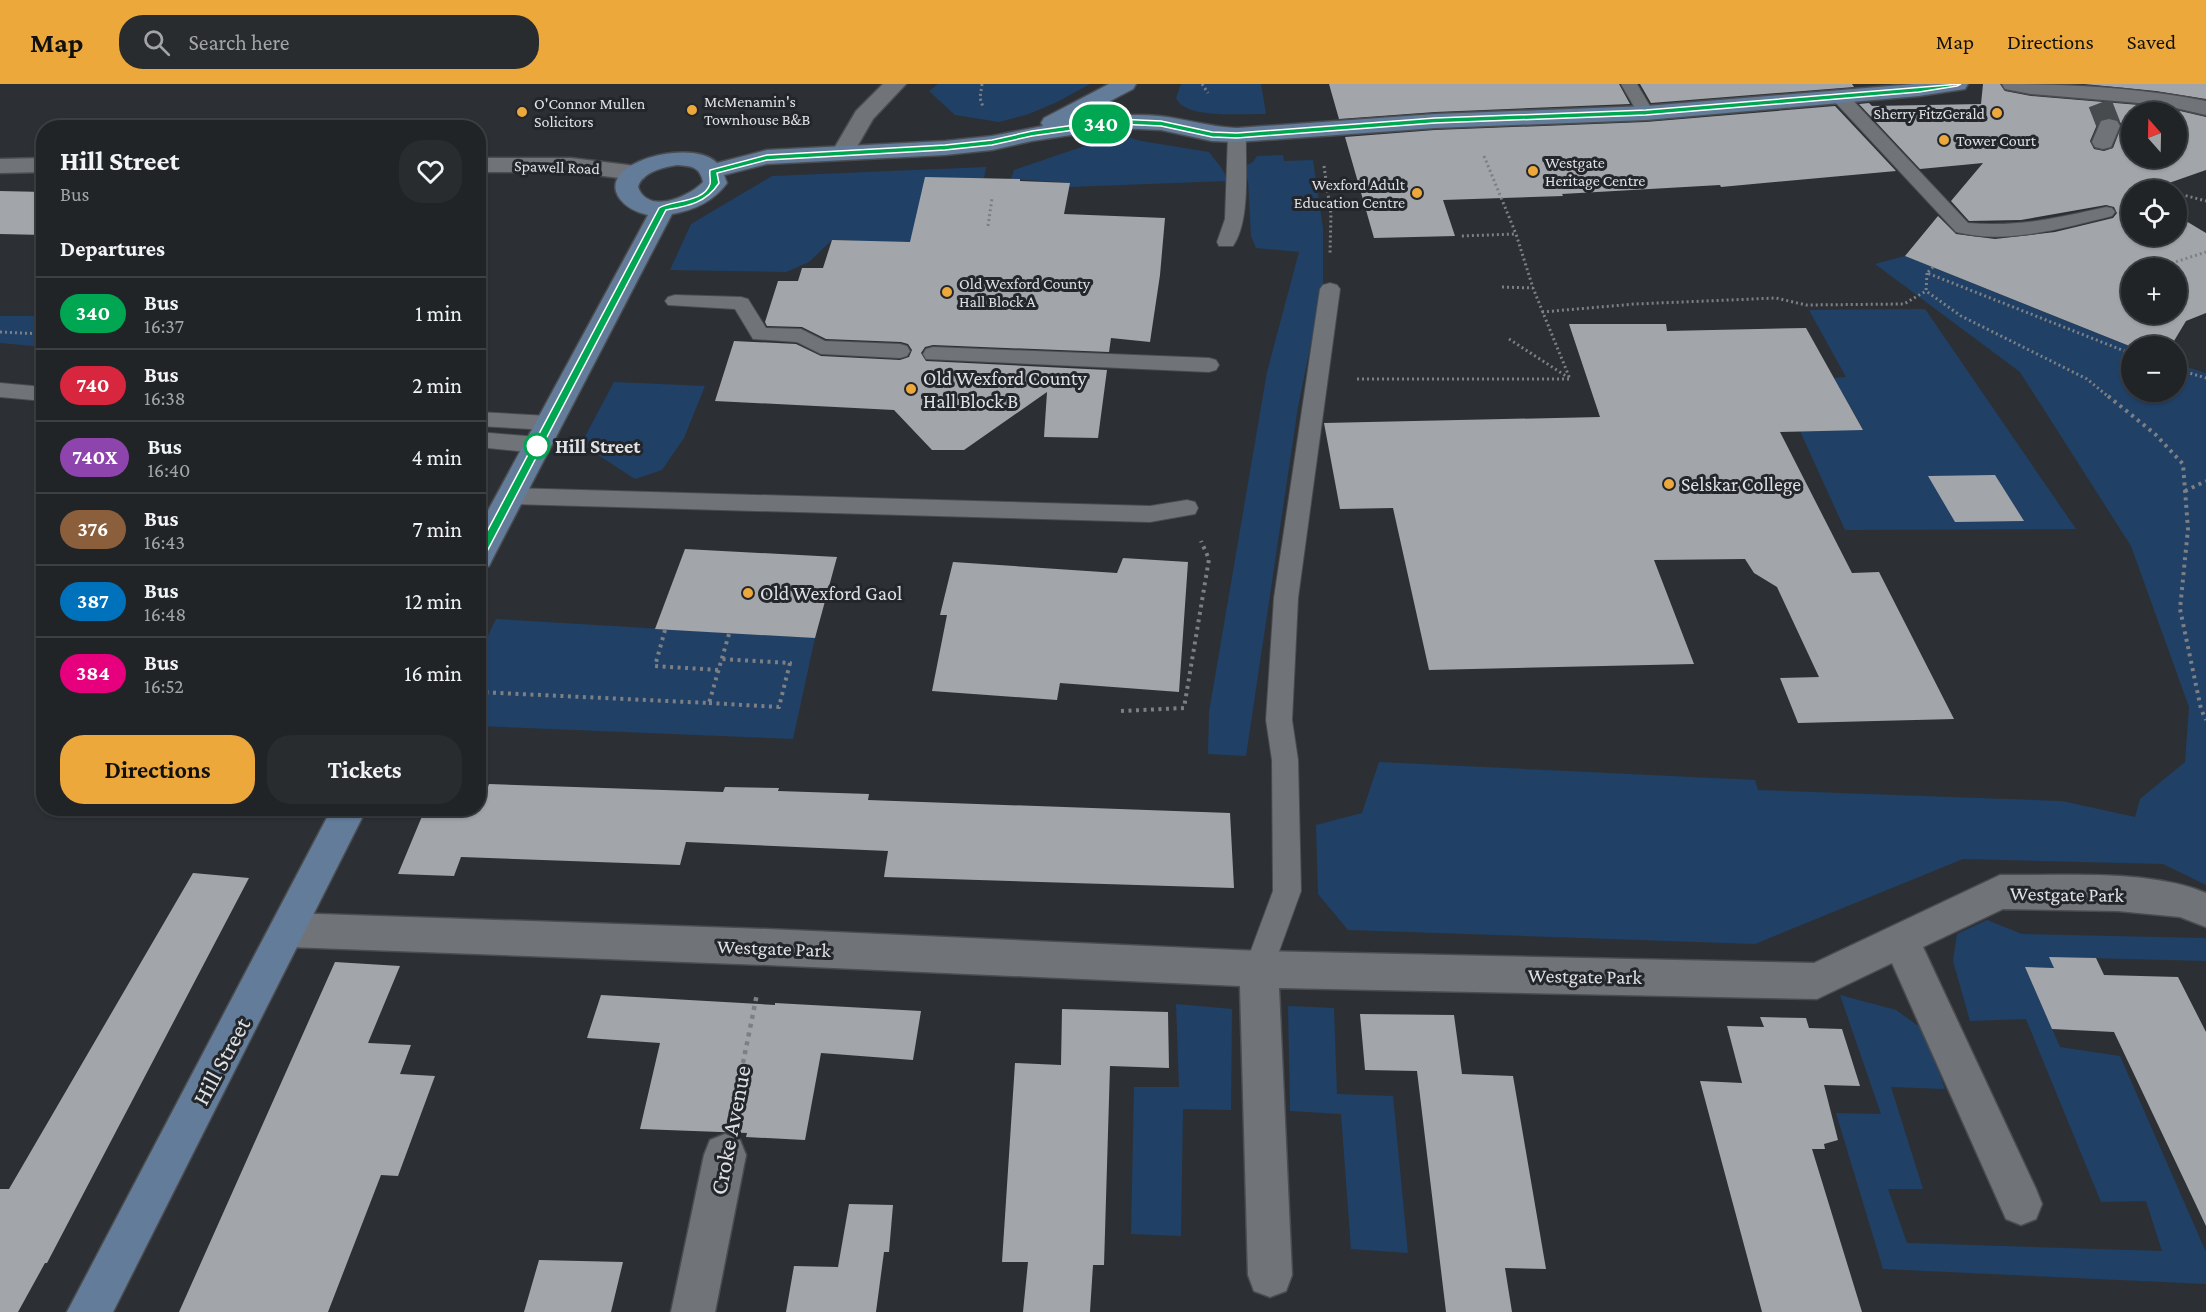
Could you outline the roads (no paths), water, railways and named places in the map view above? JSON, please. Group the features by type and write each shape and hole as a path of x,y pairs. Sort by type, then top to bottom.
{"main road":[{"path":"1032,134 1125,84"},
{"path":"1140,84 1136,95 1161,123"},
{"path":"713,171 767,157 945,148 992,143 1032,134 1117,121 1161,123 1212,134 1237,135 1469,119 1646,113 1919,90 1957,84"},
{"path":"676,158 703,162 713,171 715,183 709,191 692,202 663,208 639,204 630,197 627,184 636,172 654,163 676,158"},
{"path":"486,543 663,208"},
{"name":"Hill Street","path":"89,1312 289,930 346,816"}],"street":[{"path":"843,152 864,116 895,84"},
{"path":"2013,84 2097,97 2163,99 2206,108"},
{"path":"0,166 36,165"},
{"name":"Spawell Road","path":"486,165 571,165 636,172"},
{"name":"Westgate Park","path":"289,930 766,947 1259,969 1817,981 2000,892 2118,894 2182,900 2206,909"},
{"path":"1900,939 2021,1204"},
{"path":"1259,969 1270,1275"},
{"name":"Croke Avenue","path":"693,1312 725,1155"}],"lane":[{"path":"1629,84 1646,113"},
{"path":"1840,97 1963,228 2003,231 2049,225 2106,212"},
{"path":"1226,243 1234,219 1237,135"},
{"path":"1259,969 1287,891 1285,759 1279,720 1285,620 1330,289"},
{"path":"675,301 741,303 760,334 801,336 821,347 900,351"},
{"path":"933,354 1209,365"},
{"path":"0,390 36,393"},
{"path":"486,421 543,434"},
{"path":"486,438 543,434"},
{"path":"511,496 1150,514 1187,507"}],"tunnel":[{"path":"2100,103 2109,126"}],"place":[{"name":"McMenamin's Townhouse B&B","path":"692,110"},
{"name":"O'Connor Mullen Solicitors","path":"522,112"},
{"name":"Sherry FitzGerald","path":"1997,113"},
{"name":"Tower Court","path":"1944,140"},
{"name":"Westgate Heritage Centre","path":"1533,171"},
{"name":"Wexford Adult Education Centre","path":"1417,193"},
{"name":"Old Wexford County Hall Block A","path":"947,292"},
{"name":"Old Wexford County Hall Block B","path":"911,389"},
{"name":"Hill Street","path":"537,446"},
{"name":"Selskar College","path":"1669,484"},
{"name":"Old Wexford Gaol","path":"748,593"}]}
